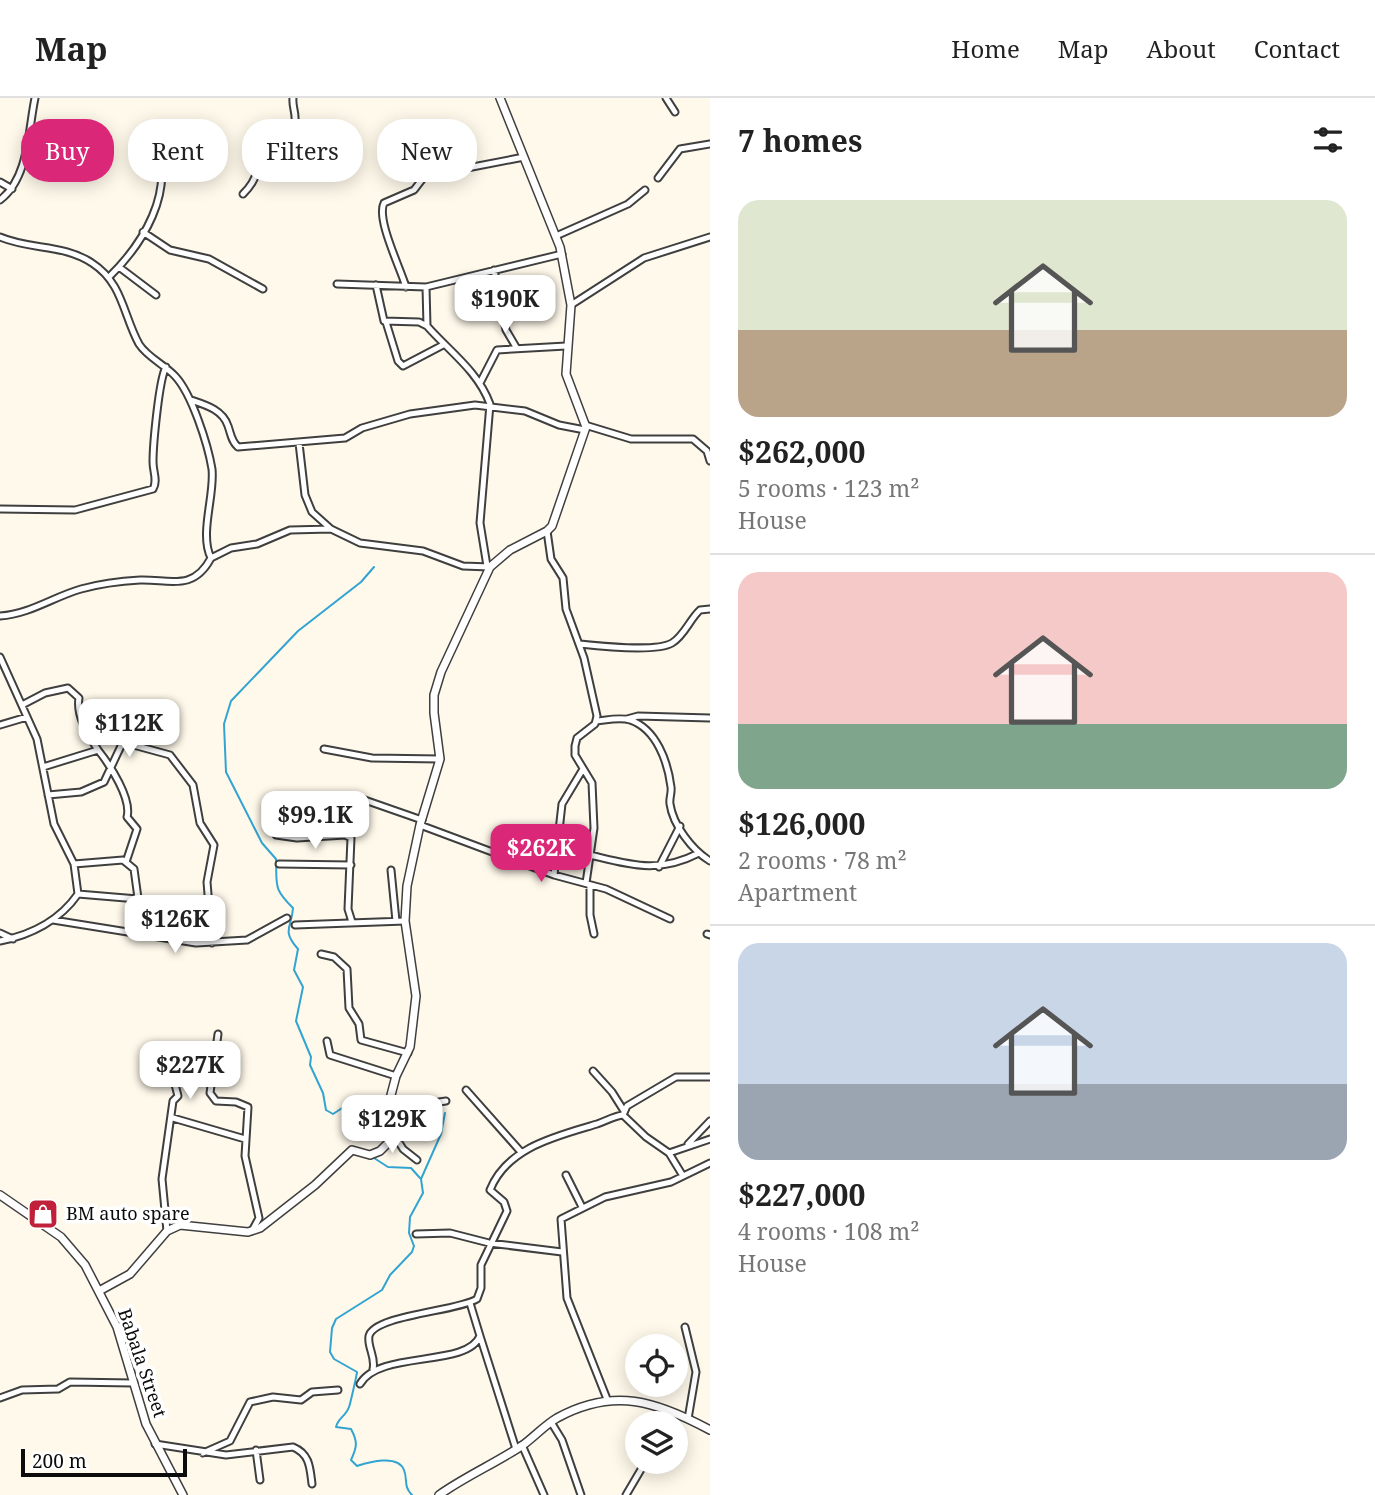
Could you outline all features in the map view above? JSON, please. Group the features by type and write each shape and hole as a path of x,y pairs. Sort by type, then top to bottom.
{"street":[{"path":"0,200 12,189 22,166 35,98"},
{"path":"243,194 256,181 265,158 278,148 295,122 293,98"},
{"path":"500,98 556,236 571,306 566,346 569,383 585,428 547,531 551,559 563,578 566,609 580,644 597,721"},
{"path":"666,98 675,112"},
{"path":"658,177 680,149 710,144"},
{"path":"406,287 383,227 380,213 383,203 414,190 424,177 526,157"},
{"path":"0,182 12,189"},
{"path":"109,277 143,232 163,182"},
{"path":"556,236 628,204 645,190"},
{"path":"143,232 170,250 208,259 263,289"},
{"path":"0,237 69,251 91,262 109,277 126,307 140,345 178,378 191,400 211,466 207,545 211,558"},
{"path":"571,306 644,258 710,237"},
{"path":"337,284 426,287 562,254"},
{"path":"119,267 156,295"},
{"path":"494,270 506,330 516,347"},
{"path":"376,285 398,361 403,366 443,345"},
{"path":"426,287 427,326"},
{"path":"386,322 419,322 427,326 480,383 490,404 480,523 489,566"},
{"path":"480,383 497,350 566,346"},
{"path":"0,509 75,510 153,489 156,483 153,449 161,380 166,367"},
{"path":"191,400 213,409 225,418 235,446 345,438 362,428 425,411 490,404 536,414 559,425 631,439 693,439 707,451 710,461"},
{"path":"299,443 305,495 312,512 331,530 360,543 423,551 463,566 489,566"},
{"path":"0,615 18,615 85,588 141,580 178,583 202,572 211,558 231,548 257,544 290,530 331,530"},
{"path":"417,1160 403,1149 392,1131 390,1109 396,1076 408,1054 416,996 405,921 407,886 421,823 440,759 434,695 451,648 489,566 510,550 547,531"},
{"path":"580,644 611,648 665,646 677,638 700,610 710,609"},
{"path":"0,657 37,739 54,824 74,864 78,894"},
{"path":"0,677 7,674"},
{"path":"22,705 45,693 68,688 79,698 78,706 85,727 98,751 118,777 129,810 127,817 137,829 127,862"},
{"path":"594,934 588,884 594,828 592,783 575,755 575,741 597,721 638,716 710,718"},
{"path":"0,725 27,717"},
{"path":"627,719 639,725 657,745 669,771 672,792 669,803 680,826 699,853 710,861"},
{"path":"48,795 81,792 104,782 110,766 126,743 170,755 193,785 205,835 214,845 207,881 212,943"},
{"path":"324,749 372,758 440,759"},
{"path":"43,767 98,751"},
{"path":"554,875 562,804 583,769"},
{"path":"338,835 327,811 340,799"},
{"path":"274,803 365,799 554,875 588,884 670,919"},
{"path":"659,867 680,826"},
{"path":"276,835 297,838 338,835 351,838 348,908 352,922"},
{"path":"590,855 643,867 659,867 680,862 699,853"},
{"path":"74,864 108,859 127,862 134,869 138,898"},
{"path":"279,864 351,865"},
{"path":"391,870 396,922"},
{"path":"0,941 37,930 53,920 78,894 209,905"},
{"path":"53,920 180,942 212,943 255,938 287,918"},
{"path":"295,925 405,921"},
{"path":"0,933 13,939"},
{"path":"321,954 334,957 347,969 349,1008 359,1024 361,1040 408,1054"},
{"path":"218,1034 210,1093 216,1101 236,1102 248,1107 246,1156 259,1218 252,1231"},
{"path":"327,1041 330,1055 396,1076"},
{"path":"165,1046 178,1096 173,1101 173,1118 162,1179 167,1231"},
{"path":"593,1072 646,1137 669,1153 683,1175"},
{"path":"373,1369 369,1340 373,1331 393,1320 470,1303 480,1294 481,1265 489,1243 507,1211 504,1202 490,1190 494,1178 521,1152 558,1135 624,1113 676,1077 710,1077"},
{"path":"466,1090 521,1152"},
{"path":"390,1109 446,1101"},
{"path":"173,1118 245,1139"},
{"path":"687,1145 710,1122"},
{"path":"99,1291 130,1274 167,1231 186,1223 252,1231 268,1224 352,1150 370,1155 380,1151 386,1146 392,1131"},
{"path":"669,1153 710,1139"},
{"path":"607,1399 568,1298 561,1219 582,1206 631,1189 671,1182 710,1163"},
{"path":"566,1175 582,1206"},
{"name":"Babala Street","path":"0,1195 61,1237 85,1265 117,1327 155,1444 183,1495"},
{"path":"416,1234 450,1233 489,1243 562,1252"},
{"path":"470,1303 519,1447 544,1495"},
{"path":"685,1327 695,1372 688,1419 710,1430"},
{"path":"360,1384 373,1369 465,1349 478,1342 480,1336"},
{"path":"0,1398 22,1390 54,1390 70,1382 133,1383"},
{"path":"203,1453 230,1441 250,1402 274,1397 301,1400 312,1392 338,1390"},
{"path":"439,1495 519,1447 551,1422 588,1404 607,1399 625,1399 666,1410"},
{"path":"551,1422 562,1440 581,1495"},
{"path":"155,1444 226,1455 281,1446 302,1451 309,1461 312,1484"},
{"path":"256,1450 260,1480"},
{"path":"626,1495 638,1474"}],"waterway":[{"path":"365,1129 364,1112 360,1105 353,1101 333,1114 326,1110 323,1093 310,1065 311,1057 296,1021 303,987 294,970 298,949 289,933 293,908 277,886 276,859 262,843 226,772 224,724 231,701 298,631 361,582 374,567"},
{"path":"412,1495 404,1470 396,1462 383,1460 357,1466 351,1460 356,1444 351,1429 336,1427 349,1407 357,1372 334,1359 330,1352 332,1328 336,1319 382,1290 390,1275 412,1252 414,1246 409,1233 410,1217 423,1193 421,1179 441,1134 445,1113"},
{"path":"374,1158 388,1167 411,1168 420,1178"}],"place":[{"name":"BM auto spare","path":"43,1214"}]}
